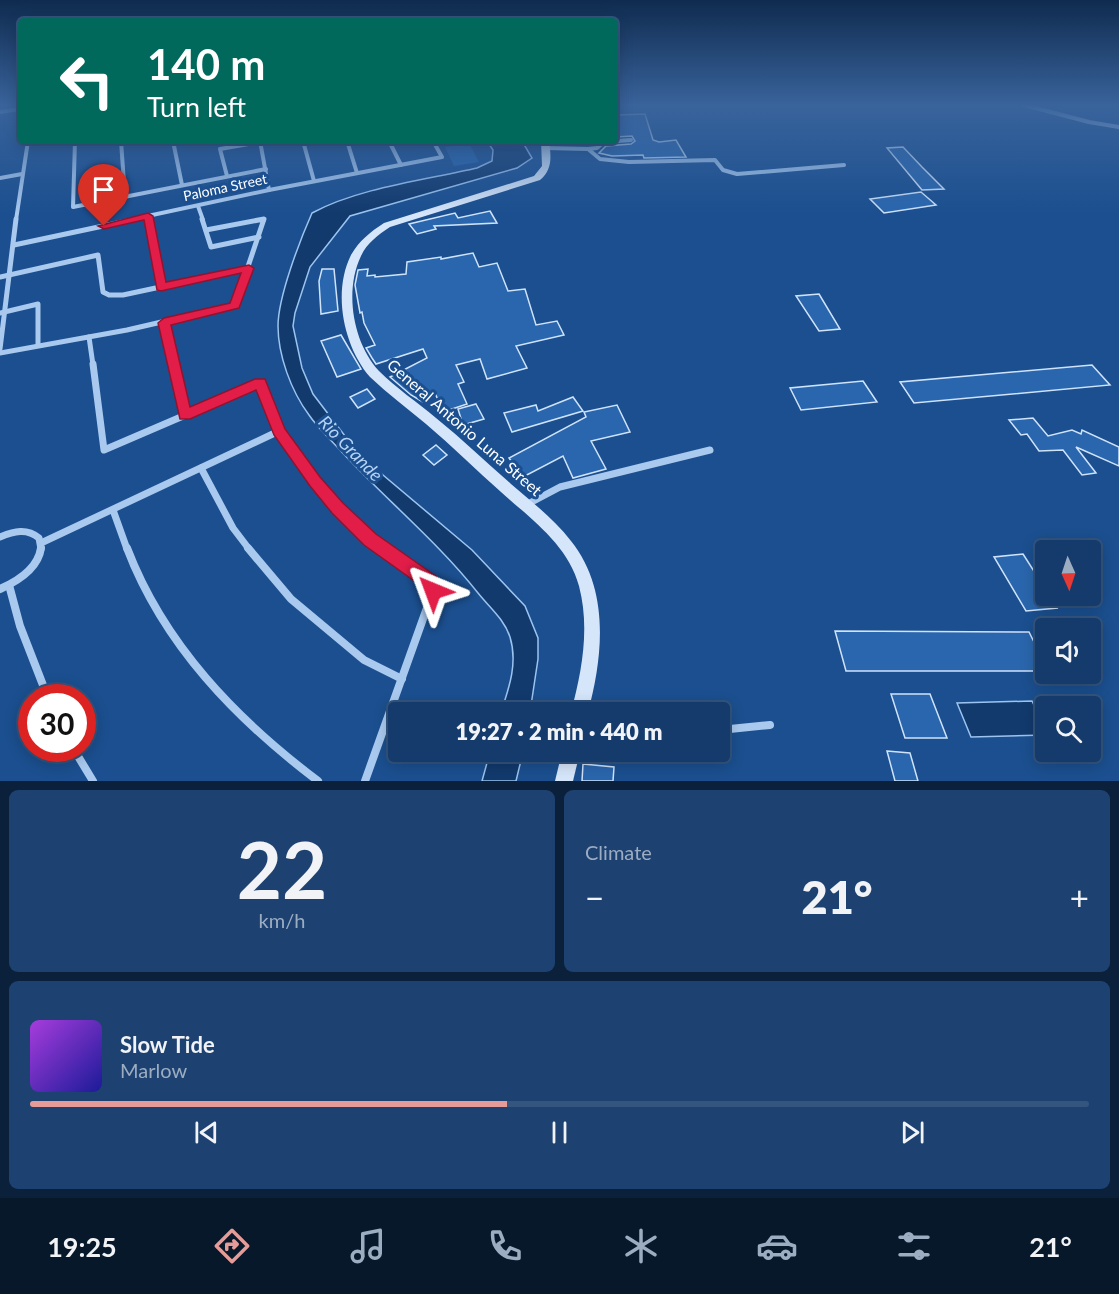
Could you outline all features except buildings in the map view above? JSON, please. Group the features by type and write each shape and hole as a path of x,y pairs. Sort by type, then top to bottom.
{"main road":[{"name":"General Antonio Luna Street","path":"546,144 546,169 537,178 379,229 358,253 349,269 348,312 362,359 371,370 526,505 569,550 579,564 585,581 594,640 592,667 584,702"},
{"path":"564,781 569,762"}],"street":[{"path":"27,144 3,312 0,351 164,323 235,305 264,219 206,230"},
{"path":"75,144 73,207 266,169"},
{"path":"121,144 125,196"},
{"path":"174,144 182,185"},
{"path":"227,176 220,149 245,144"},
{"path":"261,144 269,190"},
{"path":"304,144 314,181"},
{"path":"347,144 357,173"},
{"path":"390,144 400,165"},
{"name":"Paloma Street","path":"14,245 269,190 442,157 435,144"},
{"path":"546,144 597,148 602,144"},
{"path":"588,148 600,159 629,162 718,160 723,170 737,174 844,165"},
{"path":"0,178 22,174"},
{"path":"198,206 211,247 259,237"},
{"path":"148,216 161,287"},
{"path":"0,277 98,255 103,292 109,296 249,268"},
{"path":"3,312 38,304 38,344"},
{"path":"164,323 185,415"},
{"path":"89,337 104,450 260,383 279,431 303,466 338,508 370,539 431,583 433,591 365,781"},
{"path":"41,543 279,431"},
{"path":"526,505 560,487 710,450"},
{"path":"201,468 233,528 291,599 364,660 402,679"},
{"path":"113,510 138,575 168,628 200,671 238,714 280,754 318,781"},
{"path":"0,537 15,532 29,532 35,534 41,543 36,561 25,574 0,589"},
{"path":"9,585 20,626 43,684"},
{"path":"730,729 770,725"},
{"path":"81,762 93,781"}],"shaded area":[{"path":"470,144 479,162 454,166 445,147"}],"water":[{"name":"Rio Grande","path":"489,144 524,144 532,158 517,168 350,216 310,267 293,326 302,368 313,394 364,459 472,550 525,606 538,638 538,659 532,702 504,702 513,666 513,656 510,637 496,614 445,555 323,432 302,405 283,361 278,326 286,285 312,213 350,197 477,168 492,161 493,150"},
{"path":"1032,701 1035,707 1035,735 971,737 957,703"},
{"path":"487,762 521,762 516,781 482,781"}],"route":[{"path":"104,226 148,216 161,287 249,268 235,305 164,323 185,415 260,383 279,431 315,481 338,508 370,539 431,583 433,591"}]}
